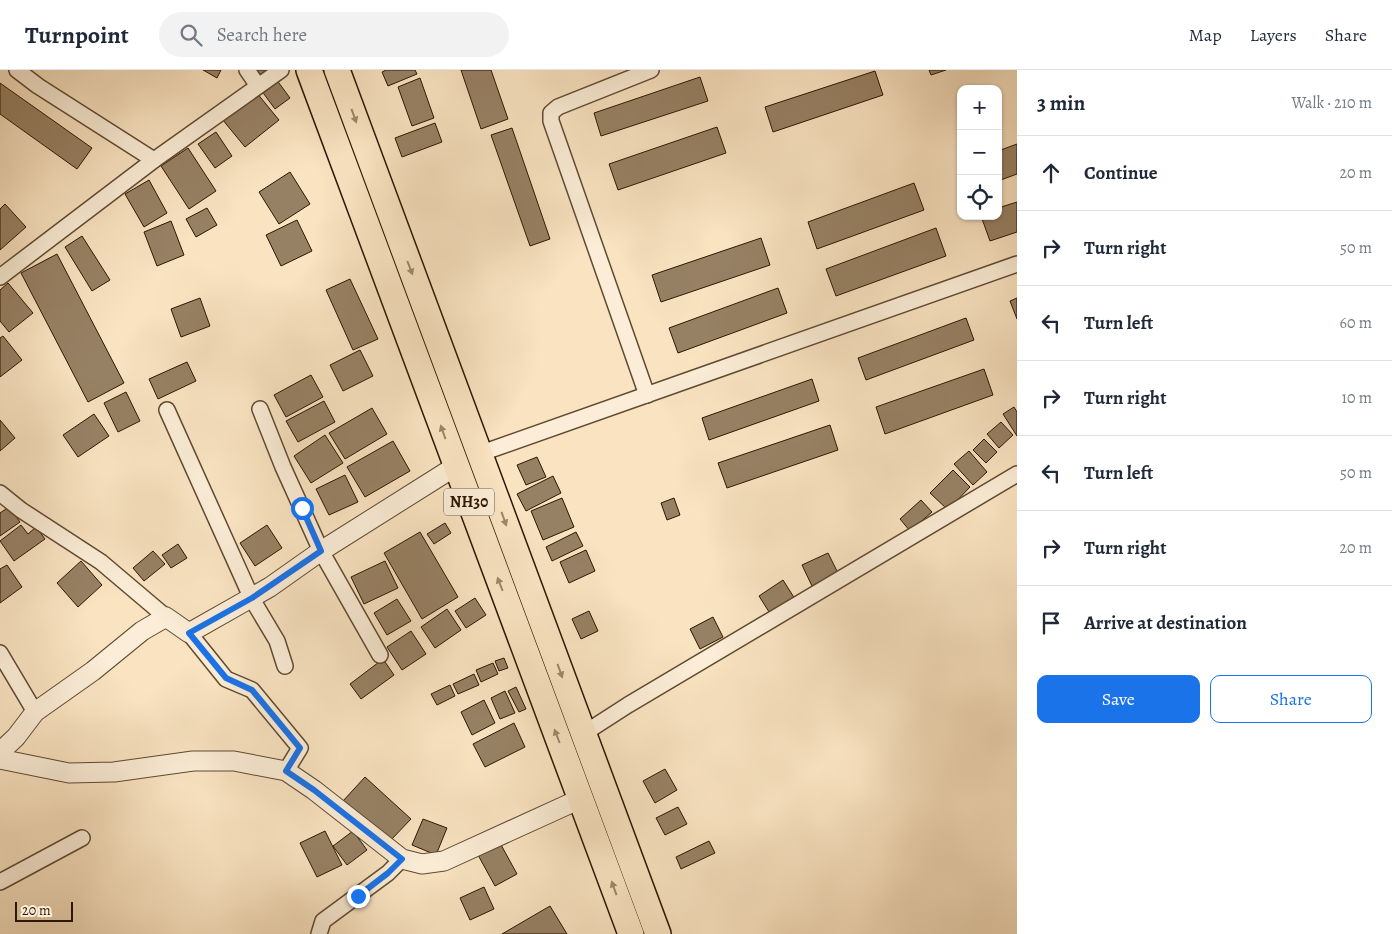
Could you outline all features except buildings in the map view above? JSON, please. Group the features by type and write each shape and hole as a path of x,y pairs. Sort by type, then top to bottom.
{"highway":[{"name":"NH30","path":"309,70 631,934"},
{"name":"NH30","path":"337,70 658,934"}],"street":[{"path":"17,70 38,86 154,160"},
{"path":"247,70 258,86"},
{"path":"0,277 154,160 281,70"},
{"path":"647,395 551,121 551,113 558,107 651,70"},
{"path":"480,454 1017,264"},
{"path":"260,409 283,467 321,551 380,655"},
{"path":"167,410 252,598 278,640 285,666"},
{"path":"189,633 252,598 321,551 456,466"},
{"path":"583,734 636,700 1017,474"},
{"path":"0,493 21,510 101,562 166,617 189,633 226,678 252,690 300,748 286,771"},
{"path":"0,752 16,737 35,712 93,671 142,631 166,617"},
{"path":"0,653 35,712"},
{"path":"0,759 69,773 114,772 193,761 234,761 286,771 314,790 402,859 422,864 444,861 580,799"},
{"path":"0,882 82,838"},
{"path":"319,934 323,921 388,873 402,859"}],"route":[{"path":"302,508 321,551 270,587 189,633 226,678 252,690 300,748 286,771 314,790 402,859 388,873 358,896"}]}
